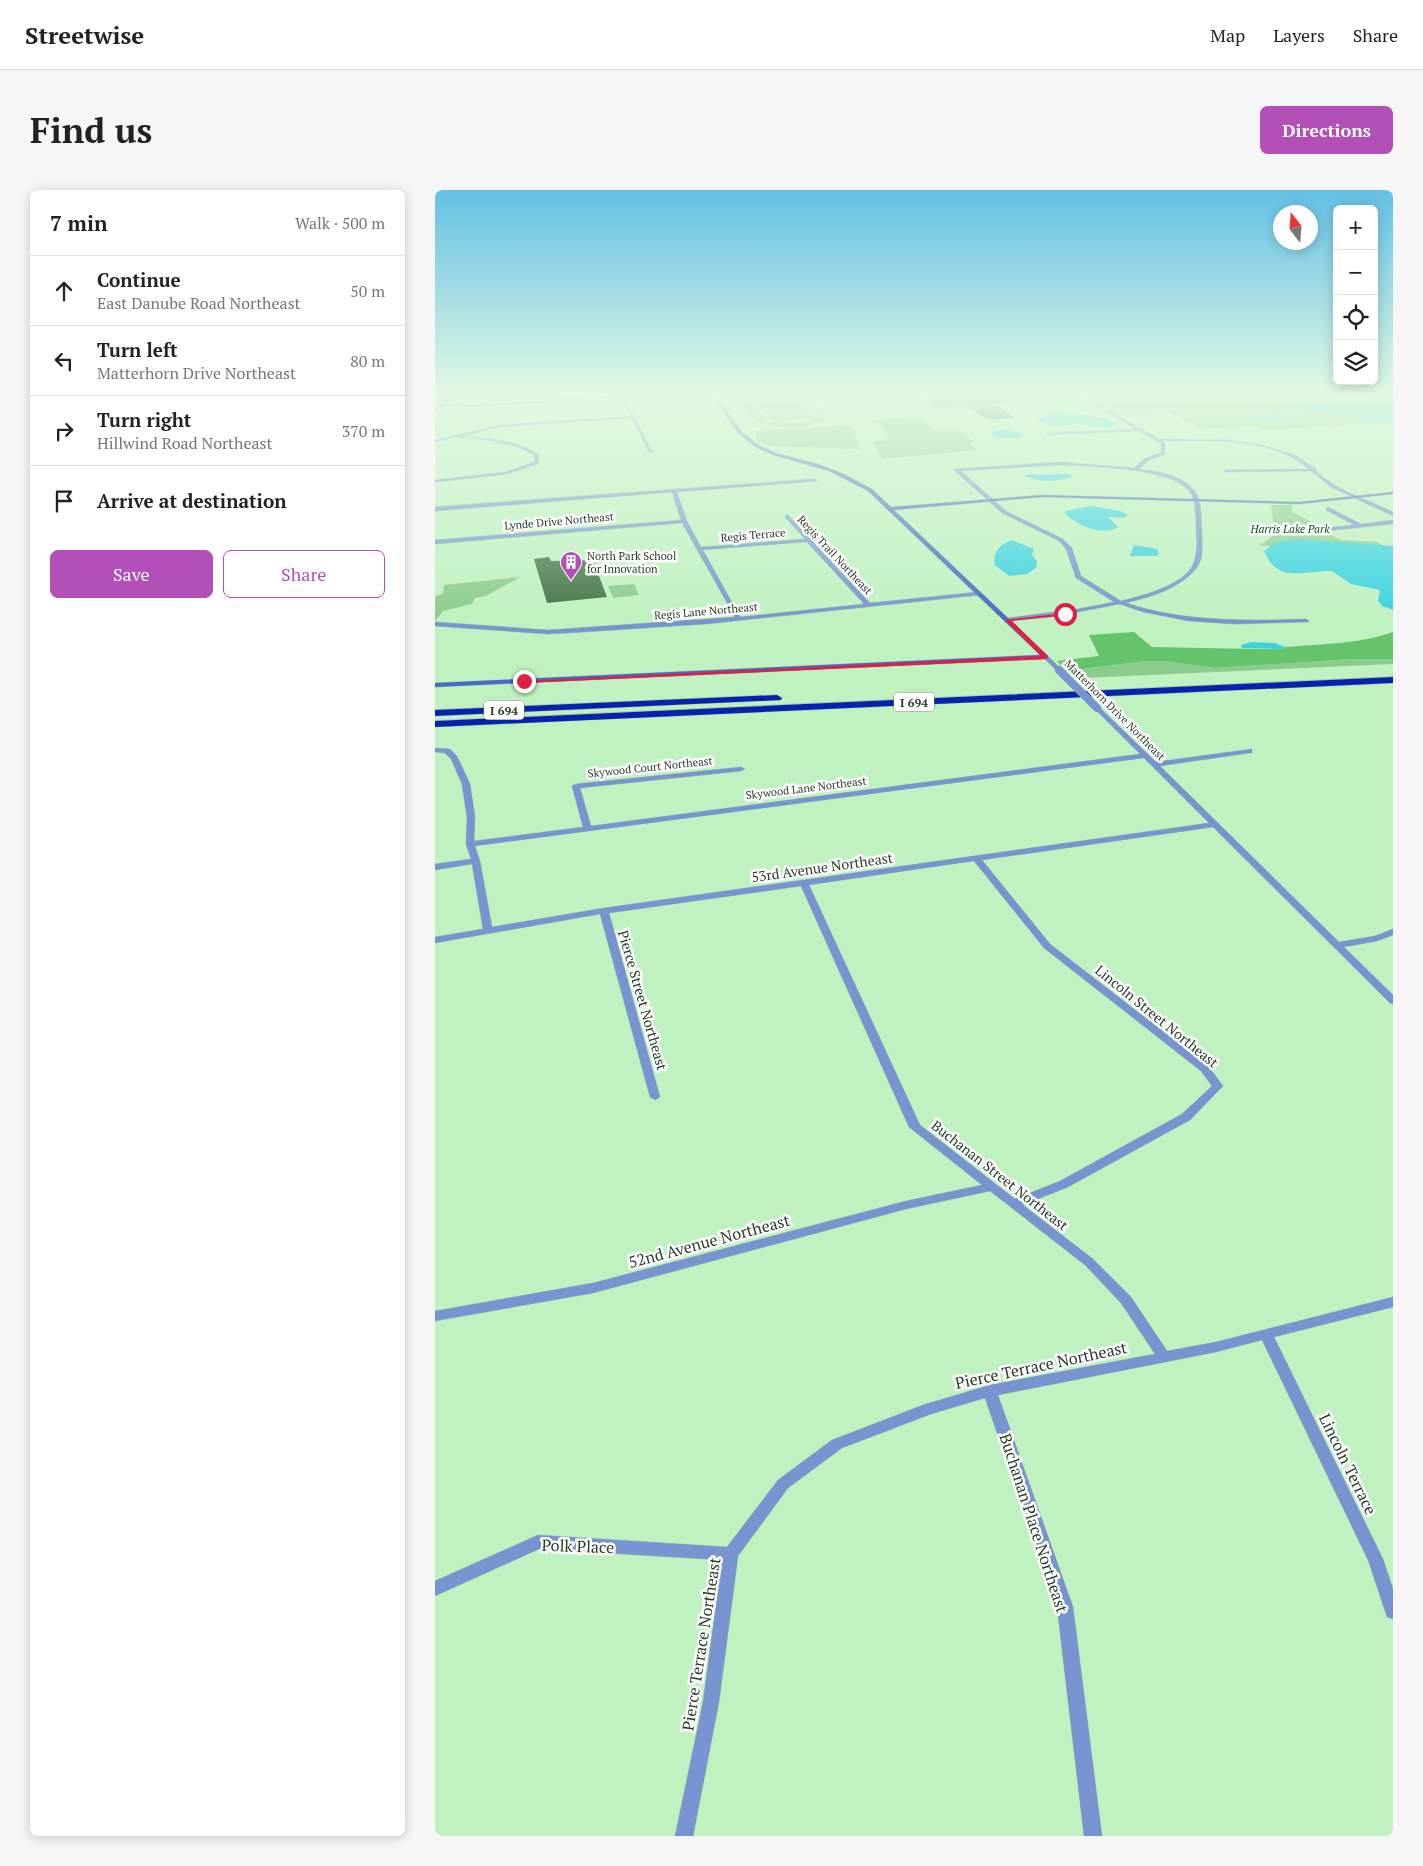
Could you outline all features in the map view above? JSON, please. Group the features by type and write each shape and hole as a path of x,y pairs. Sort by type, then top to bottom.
{"highway":[{"name":"I 694","path":"435,713 1393,670"},
{"name":"I 694","path":"435,724 1393,680"},
{"path":"435,730 875,704"},
{"path":"435,706 528,705 574,707"}],"street":[{"path":"435,481 507,473 519,469"},
{"name":"Matterhorn Drive Northeast","path":"825,469 851,478 870,490 1046,657 1213,825 1393,1000"},
{"path":"980,469 957,470 990,500 1022,522 1061,540 1069,548 1078,577 1119,602 1159,615 1199,622 1306,621"},
{"path":"1008,620 1065,614 1119,602 1177,583 1193,569 1198,558 1198,501 1194,491 1164,475 1123,469"},
{"path":"1226,471 1314,470 1323,479 1393,514"},
{"path":"435,509 815,480"},
{"path":"674,490 684,521 738,618"},
{"path":"890,509 990,500 1074,496 1299,503 1393,493"},
{"path":"1328,508 1360,525"},
{"name":"Regis Trail Northeast","path":"787,516 869,606"},
{"name":"Lynde Drive Northeast","path":"435,542 684,521"},
{"path":"1326,529 1393,522"},
{"name":"Regis Terrace","path":"700,549 808,540"},
{"name":"Regis Lane Northeast","path":"435,624 547,632 738,618 978,594"},
{"path":"435,685 1046,657"},
{"path":"435,750 447,751 454,758 466,784 471,817 470,844 476,861 488,930"},
{"path":"1153,765 1249,751"},
{"name":"Skywood Lane Northeast","path":"470,844 1144,756"},
{"name":"Skywood Court Northeast","path":"587,828 576,786 741,769"},
{"name":"53rd Avenue Northeast","path":"435,940 604,911 1213,825"},
{"name":"Lincoln Street Northeast","path":"977,858 1047,946 1205,1069 1219,1086 1186,1117 1064,1184 1013,1204"},
{"path":"435,867 476,861"},
{"name":"Buchanan Street Northeast","path":"804,883 915,1127 1089,1262 1126,1300 1164,1357"},
{"name":"Pierce Street Northeast","path":"604,911 655,1097"},
{"path":"1338,945 1377,938 1393,932"},
{"name":"52nd Avenue Northeast","path":"435,1316 593,1288 906,1205 990,1187"},
{"name":"Pierce Terrace Northeast","path":"684,1836 711,1702 731,1554 783,1484 837,1444 928,1409 989,1391 1164,1357 1393,1302"},
{"name":"Lincoln Terrace","path":"1266,1334 1375,1559 1392,1605"},
{"name":"Buchanan Place Northeast","path":"989,1391 1065,1607 1093,1836"},
{"name":"Polk Place","path":"435,1589 538,1542 731,1554"}],"green space":[{"name":"Harris Lake Park","path":"1271,505 1292,505 1292,512 1314,523 1313,527 1341,540 1377,542 1390,549 1259,546 1275,534"},
{"path":"520,577 486,596 475,598 472,604 443,611 435,621 435,597 443,593 444,585"},
{"path":"634,584 639,595 613,598 608,586"},
{"path":"1134,632 1152,647 1282,649 1286,647 1354,641 1393,632 1393,659 1352,659 1215,668 1164,661 1146,661 1066,671 1057,661 1099,656 1089,635"},
{"path":"1352,659 1393,659 1393,664 1082,678 1066,671 1146,661 1164,661 1215,668"}],"water":[{"path":"1067,474 1073,476 1055,481 1034,479 1023,475"},
{"path":"1091,506 1120,511 1128,515 1124,518 1108,517 1118,527 1104,531 1083,526 1065,514 1066,511"},
{"path":"1295,539 1393,546 1393,610 1382,606 1378,601 1380,590 1351,584 1332,571 1293,573 1277,568 1270,562 1264,551 1276,542"},
{"path":"1012,540 1034,549 1032,555 1037,561 1036,568 1027,574 1009,576 995,565 994,561 998,549"},
{"path":"1134,545 1157,549 1159,553 1157,556 1130,556"},
{"path":"1252,642 1274,643 1286,647 1282,649 1242,648 1241,645"}],"building":[{"name":"North Park School for Innovation","path":"549,557 551,561 593,560 607,597 547,603 534,559"}],"place":[{"name":"North Park School for Innovation","path":"571,581"}],"route":[{"path":"524,681 931,664 1046,657 1008,620 1065,614"}]}
